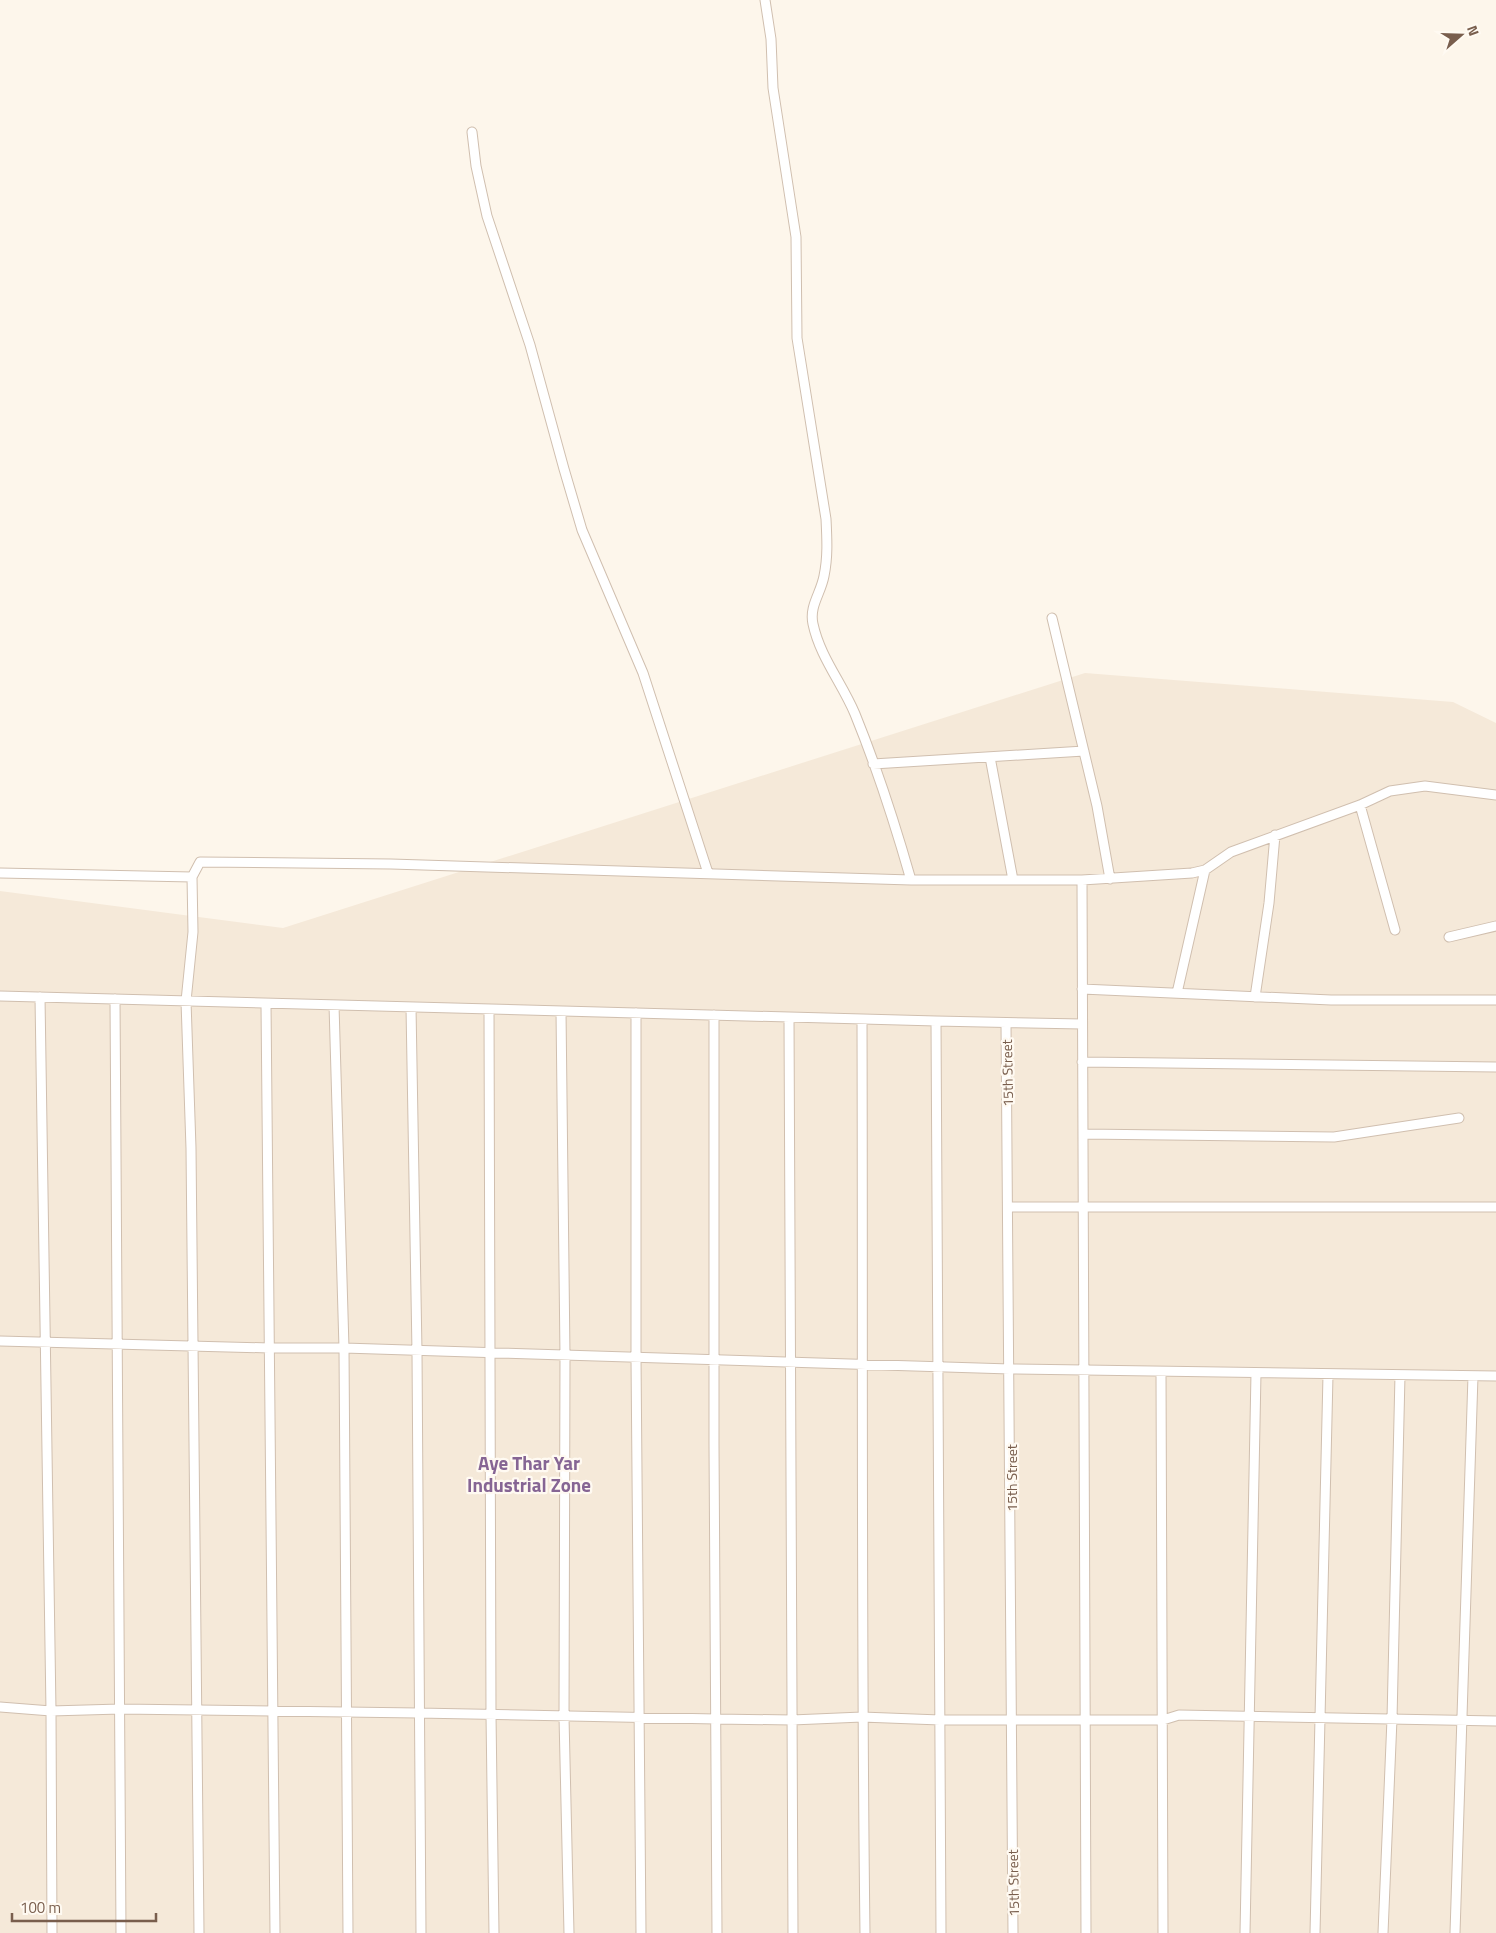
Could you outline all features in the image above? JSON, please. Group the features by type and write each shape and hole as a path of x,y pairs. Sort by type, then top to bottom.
{"street":[{"path":"765,0 771,39 772,88 796,237 797,338 826,519 828,546 824,578 814,602 812,622 821,650 854,712 895,825 912,880"},
{"path":"472,132 476,166 487,216 530,345 580,521 643,673 708,873"},
{"path":"1052,618 1097,806 1110,879"},
{"path":"873,764 1084,752"},
{"path":"990,756 1013,880"},
{"path":"199,1933 191,1148 186,1001 193,932 192,877 200,862 390,864 912,880 1110,879 1181,875 1205,870 1231,852 1360,805 1390,791 1425,786 1496,795"},
{"path":"1360,805 1395,930"},
{"path":"1255,997 1269,903 1275,835"},
{"path":"1177,994 1205,870"},
{"path":"0,873 192,877"},
{"path":"1082,880 1086,1933"},
{"path":"1449,936 1496,926"},
{"path":"1082,989 1331,1000 1496,1000"},
{"path":"0,996 936,1022 1082,1024"},
{"path":"40,997 51,1711 52,1933"},
{"path":"115,1000 121,1933"},
{"path":"266,1004 275,1933"},
{"path":"334,1005 344,1348 348,1933"},
{"path":"411,1007 417,1352 421,1933"},
{"path":"490,1010 491,1715 494,1933"},
{"path":"562,1011 565,1356 564,1717 569,1933"},
{"path":"636,1014 636,1358 641,1933"},
{"path":"714,1016 717,1933"},
{"path":"789,1018 793,1933"},
{"path":"862,1020 864,1364 862,1717 866,1933"},
{"path":"936,1022 941,1933"},
{"name":"15th Street","path":"1006,1023 1009,1207 1013,1933"},
{"path":"1082,1062 1496,1067"},
{"path":"1083,1134 1334,1137 1459,1118"},
{"path":"1009,1207 1496,1207"},
{"path":"0,1341 116,1345 344,1348 417,1352 1084,1371 1496,1376"},
{"path":"1161,1372 1162,1933"},
{"path":"1245,1933 1256,1373"},
{"path":"1315,1933 1328,1375"},
{"path":"1383,1933 1392,1719 1400,1375"},
{"path":"1455,1933 1473,1376"},
{"path":"0,1707 51,1711 120,1709 792,1720 862,1717 940,1720 1163,1720 1179,1715 1496,1720"}],"shaded area":[{"path":"1085,673 1453,702 1496,723 1496,1933 0,1933 0,891 283,928"}],"district":[{"name":"Aye Thar Yar Industrial Zone","path":"529,1473"}]}
